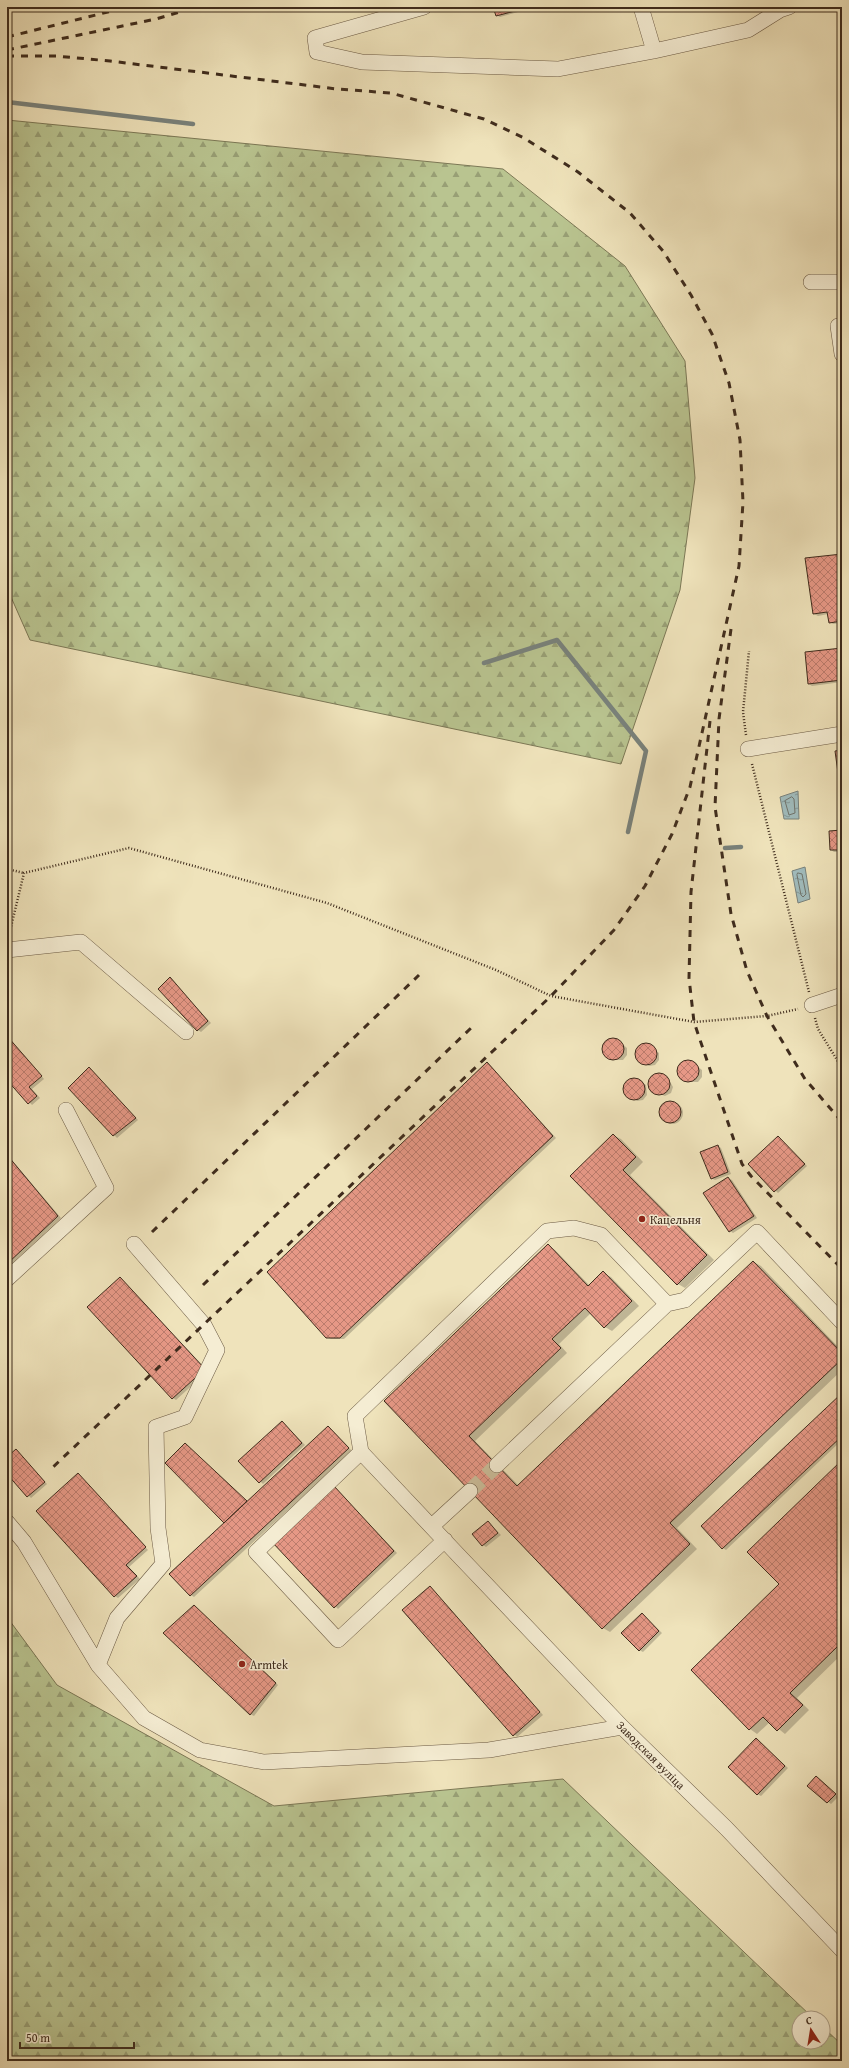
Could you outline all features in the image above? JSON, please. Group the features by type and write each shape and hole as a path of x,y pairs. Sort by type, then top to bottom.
{"street":[{"path":"424,7 315,38 317,52 362,62 558,69 654,51 748,30 780,10 789,7"},
{"path":"641,7 654,51"},
{"path":"811,282 842,282"},
{"path":"838,326 842,354"},
{"path":"748,749 842,734"},
{"path":"7,950 81,942 186,1032"},
{"path":"812,1005 842,995"},
{"path":"7,1279 106,1188 66,1110"},
{"path":"445,1540 338,1640 256,1552 361,1452 355,1416 547,1231 574,1228 601,1235 667,1304"},
{"path":"497,1465 667,1304 685,1300 757,1232 842,1322"},
{"path":"98,1665 117,1618 163,1564 158,1528 156,1427 185,1417 217,1350 204,1325 134,1244"},
{"name":"Заводская вуліца","path":"361,1452 622,1727 726,1828 842,1950"},
{"path":"432,1526 470,1491"},
{"path":"7,1522 24,1542 98,1665 144,1718 200,1750 264,1762 488,1750 622,1727"}],"path":[{"path":"749,652 743,712 748,749 818,1029 842,1068"},
{"path":"7,869 24,873 129,848 327,903 496,970 551,996 694,1022 767,1016 812,1005"},
{"path":"7,941 24,873"}],"green space":[{"path":"7,120 503,169 625,266 685,361 695,478 680,590 621,764 30,640 7,588"},
{"path":"7,1617 57,1685 274,1806 563,1779 805,2010 791,2010 791,2050 831,2050 831,2035 842,2045 842,2061 7,2061"}],"water":[{"path":"798,791 799,819 784,819 780,797"},
{"path":"805,867 810,899 798,903 792,871"}],"building":[{"path":"493,7 514,7 515,11 496,16"},
{"path":"842,554 842,621 829,623 827,612 813,614 805,558"},
{"path":"842,648 842,680 808,684 805,652"},
{"path":"842,750 842,780 839,780 835,751"},
{"path":"842,830 842,850 830,850 829,831"},
{"path":"170,977 208,1021 197,1031 158,989"},
{"path":"7,1036 42,1076 29,1087 37,1096 28,1104 7,1080"},
{"path":"613,1038 621,1041 624,1049 621,1057 613,1060 605,1057 602,1049 605,1041"},
{"path":"646,1043 654,1046 657,1054 654,1062 646,1065 638,1062 635,1054 638,1046"},
{"path":"688,1060 696,1063 699,1071 696,1079 688,1082 680,1079 677,1071 680,1063"},
{"path":"487,1062 553,1136 340,1338 326,1338 267,1272"},
{"path":"89,1067 136,1118 113,1136 68,1088"},
{"path":"659,1073 667,1076 670,1084 667,1092 659,1095 651,1092 648,1084 651,1076"},
{"path":"634,1078 642,1081 645,1089 642,1097 634,1100 626,1097 623,1089 626,1081"},
{"path":"670,1101 678,1104 681,1112 678,1120 670,1123 662,1120 659,1112 662,1104"},
{"name":"Кацельня","path":"613,1134 636,1157 623,1170 707,1255 677,1285 570,1176"},
{"path":"778,1136 805,1164 774,1192 748,1164"},
{"path":"718,1145 728,1172 711,1179 700,1152"},
{"path":"8,1156 58,1216 7,1264 7,1157"},
{"path":"728,1177 754,1216 729,1232 703,1193"},
{"path":"548,1244 588,1286 603,1271 632,1301 604,1328 585,1308 552,1339 561,1348 469,1436 517,1486 753,1261 842,1353 842,1359 670,1523 690,1544 602,1629 384,1401"},
{"path":"120,1277 205,1369 172,1399 87,1307"},
{"path":"842,1393 842,1436 722,1549 701,1526"},
{"path":"282,1421 302,1443 259,1483 238,1461"},
{"path":"328,1426 349,1448 190,1596 169,1574"},
{"path":"185,1443 247,1501 224,1523 165,1463"},
{"path":"16,1449 45,1482 27,1497 7,1474 7,1457"},
{"path":"842,1460 842,1648 839,1645 790,1693 803,1705 777,1731 763,1717 749,1730 691,1670 779,1584 747,1552"},
{"path":"78,1473 146,1547 126,1565 137,1576 114,1597 36,1511"},
{"path":"334,1486 394,1551 334,1608 272,1542"},
{"path":"488,1521 498,1533 482,1546 472,1534"},
{"path":"430,1586 540,1712 513,1736 402,1610"},
{"path":"194,1605 276,1683 250,1715 163,1633"},
{"path":"642,1613 659,1631 639,1651 621,1633"},
{"path":"756,1738 785,1766 757,1795 728,1767"},
{"path":"816,1776 836,1794 827,1803 807,1786"}],"waterway":[{"path":"7,102 193,124"},
{"path":"484,663 557,640 646,751 628,832"},
{"path":"725,848 741,847"}],"tunnel":[{"path":"470,1491 497,1465"}],"railway":[{"path":"7,37 128,7"},
{"path":"7,50 156,19 197,7"},
{"path":"7,56 56,56 110,61 337,89 391,93 484,119 524,138 578,172 630,213 663,251 691,295 712,334 729,383 740,440 743,502 739,566 690,787 672,834 645,886 614,930 551,996 52,1468"},
{"path":"731,629 719,719 715,807 731,914 747,971 767,1016 805,1079 842,1122"},
{"path":"710,721 691,892 689,978 694,1022 742,1164 751,1176 842,1269"},
{"path":"152,1232 419,975"},
{"path":"203,1285 471,1028"}],"place":[{"name":"Кацельня","path":"642,1219"},
{"name":"Armtek","path":"242,1664"}]}
